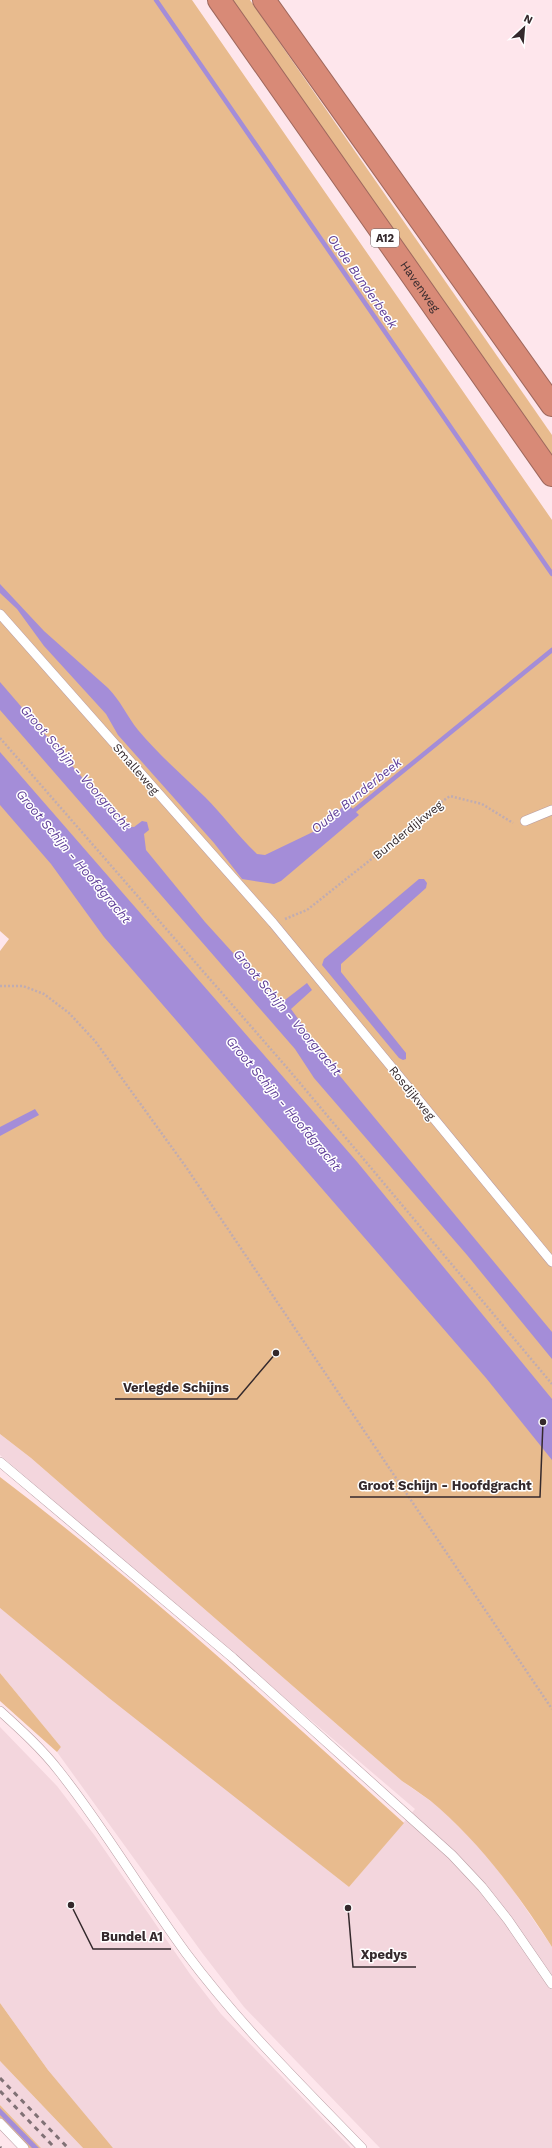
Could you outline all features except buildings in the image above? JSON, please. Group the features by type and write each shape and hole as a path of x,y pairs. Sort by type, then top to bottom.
{"highway":[{"name":"Havenweg","path":"219,0 552,475"},
{"path":"264,0 552,405"}],"lane":[{"name":"Smalleweg","path":"0,614 273,923"},
{"path":"525,821 552,810"},
{"name":"Rosdijkweg","path":"273,923 552,1262"},
{"path":"0,1462 232,1658 452,1855 482,1887 508,1920 552,1984"},
{"path":"0,1711 24,1733 63,1776 87,1808 164,1923 220,1995 250,2031 362,2148"},
{"path":"0,2124 24,2148"}],"path":[{"path":"0,738 289,1070 552,1384"},
{"name":"Bunderdijkweg","path":"273,923 307,910 403,834 418,819 450,796 482,804 515,824 525,821"},
{"path":"0,986 23,986 44,994 69,1013 95,1041 186,1167 552,1709"}],"shaded area":[{"path":"0,0 192,0 552,520 552,1947 514,1892 486,1856 439,1808 426,1797 402,1781 31,1458 0,1434 0,951 9,939 0,931"},
{"path":"233,0 250,0 552,435 552,455"},
{"path":"0,1434 31,1458 402,1781 439,1807 478,1846 511,1887 552,1947 552,2148 380,2148 244,2007 203,1954 57,1752 61,1747 0,1673 0,1608 349,1887 415,1809 0,1455"},
{"path":"0,1477 104,1559 155,1602 255,1689 404,1823 349,1887 109,1698 0,1608"},
{"path":"0,1673 61,1747 57,1752 0,1701"},
{"path":"0,1727 57,1786 95,1836 190,1974 221,2014 351,2148 113,2148 105,2140 48,2070 0,2003"},
{"path":"0,2003 48,2070 113,2148 83,2148 0,2061"},
{"path":"0,2061 83,2148 41,2148 0,2105"},
{"path":"0,2105 41,2148 29,2148 0,2118"}],"water":[{"path":"0,584 44,631 108,688 134,725 146,739 205,797 257,854 265,855 317,830 347,803 359,815 281,881 274,884 242,879 214,843 118,735 106,714 44,646 17,609 0,593"},
{"name":"Groot Schijn - Voorgracht","path":"0,682 124,826 134,827 142,821 147,822 149,830 144,834 146,850 205,922 272,996 281,1003 307,983 312,990 291,1009 335,1070 552,1332 552,1359 467,1255 314,1078 295,1049 0,710"},
{"path":"0,752 358,1163 552,1399 552,1460 486,1378 104,937 51,864 0,805"},
{"path":"419,879 424,879 427,883 426,888 341,964 341,972 406,1053 406,1059 403,1060 399,1058 322,965 324,959"},
{"path":"35,1109 39,1115 0,1136 0,1127"},
{"path":"0,2108 39,2148 32,2148 0,2115"}],"waterway":[{"name":"Oude Bunderbeek","path":"156,0 552,574"},
{"name":"Oude Bunderbeek","path":"350,814 552,650"}],"railway":[{"path":"0,2078 68,2148"},
{"path":"0,2091 55,2148"}],"place":[{"name":"Verlegde Schijns","path":"276,1353"},
{"name":"Groot Schijn - Hoofdgracht","path":"543,1422"},
{"name":"Bundel A1","path":"71,1905"},
{"name":"Xpedys","path":"348,1908"}]}
